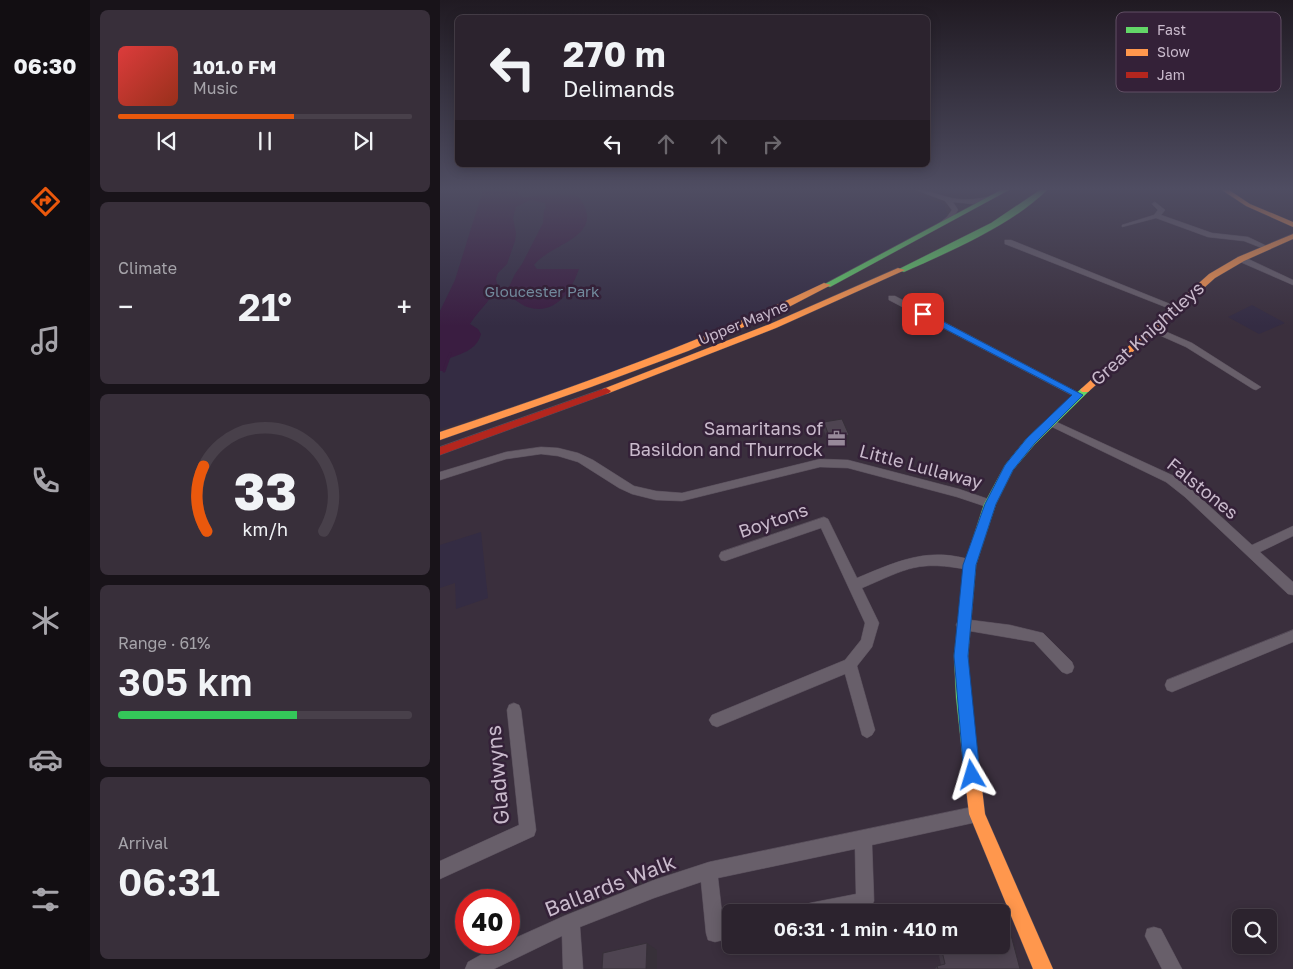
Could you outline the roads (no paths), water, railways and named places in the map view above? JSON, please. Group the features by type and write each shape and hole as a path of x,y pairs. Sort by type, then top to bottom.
{"main road":[{"name":"Upper Mayne","path":"440,436 630,370 745,323 846,276 923,235"},
{"name":"Upper Mayne","path":"440,451 607,392 843,296 973,235"},
{"name":"Great Knightleys","path":"1043,969 977,814 963,692 961,656 970,565 990,504 1009,468 1031,441 1078,395 1212,276 1242,259 1293,236"}],"street":[{"path":"1213,235 1245,239 1266,248"},
{"path":"1008,242 1176,308"},
{"path":"1242,259 1293,283"},
{"path":"892,298 1078,395"},
{"path":"1153,329 1189,345 1256,387"},
{"name":"Falstones","path":"1050,422 1170,479 1293,590"},
{"name":"Little Lullaway","path":"440,476 499,458 536,450 574,455 628,488 640,493 663,497 682,497 820,462 848,464 959,492 990,504"},
{"name":"Boytons","path":"717,720 850,665 867,643 872,622 824,522 725,556"},
{"path":"1250,551 1293,531"},
{"path":"855,585 922,560 943,560 970,565"},
{"path":"963,625 1010,631 1038,637 1067,667"},
{"path":"1172,685 1293,636"},
{"path":"850,665 867,730"},
{"name":"Gladwyns","path":"440,870 528,830 514,710"},
{"name":"Ballards Walk","path":"475,969 570,922 654,889 709,871 977,814"},
{"path":"850,904 865,901 863,838"},
{"path":"709,871 715,933 722,931"},
{"path":"570,922 573,969"},
{"path":"1154,936 1172,969"}],"waterway":[{"path":"444,371 450,354"}],"place":[{"name":"Samaritans of Basildon and Thurrock","path":"837,438"}],"park label":[{"name":"Gloucester Park","path":"542,291"}]}
